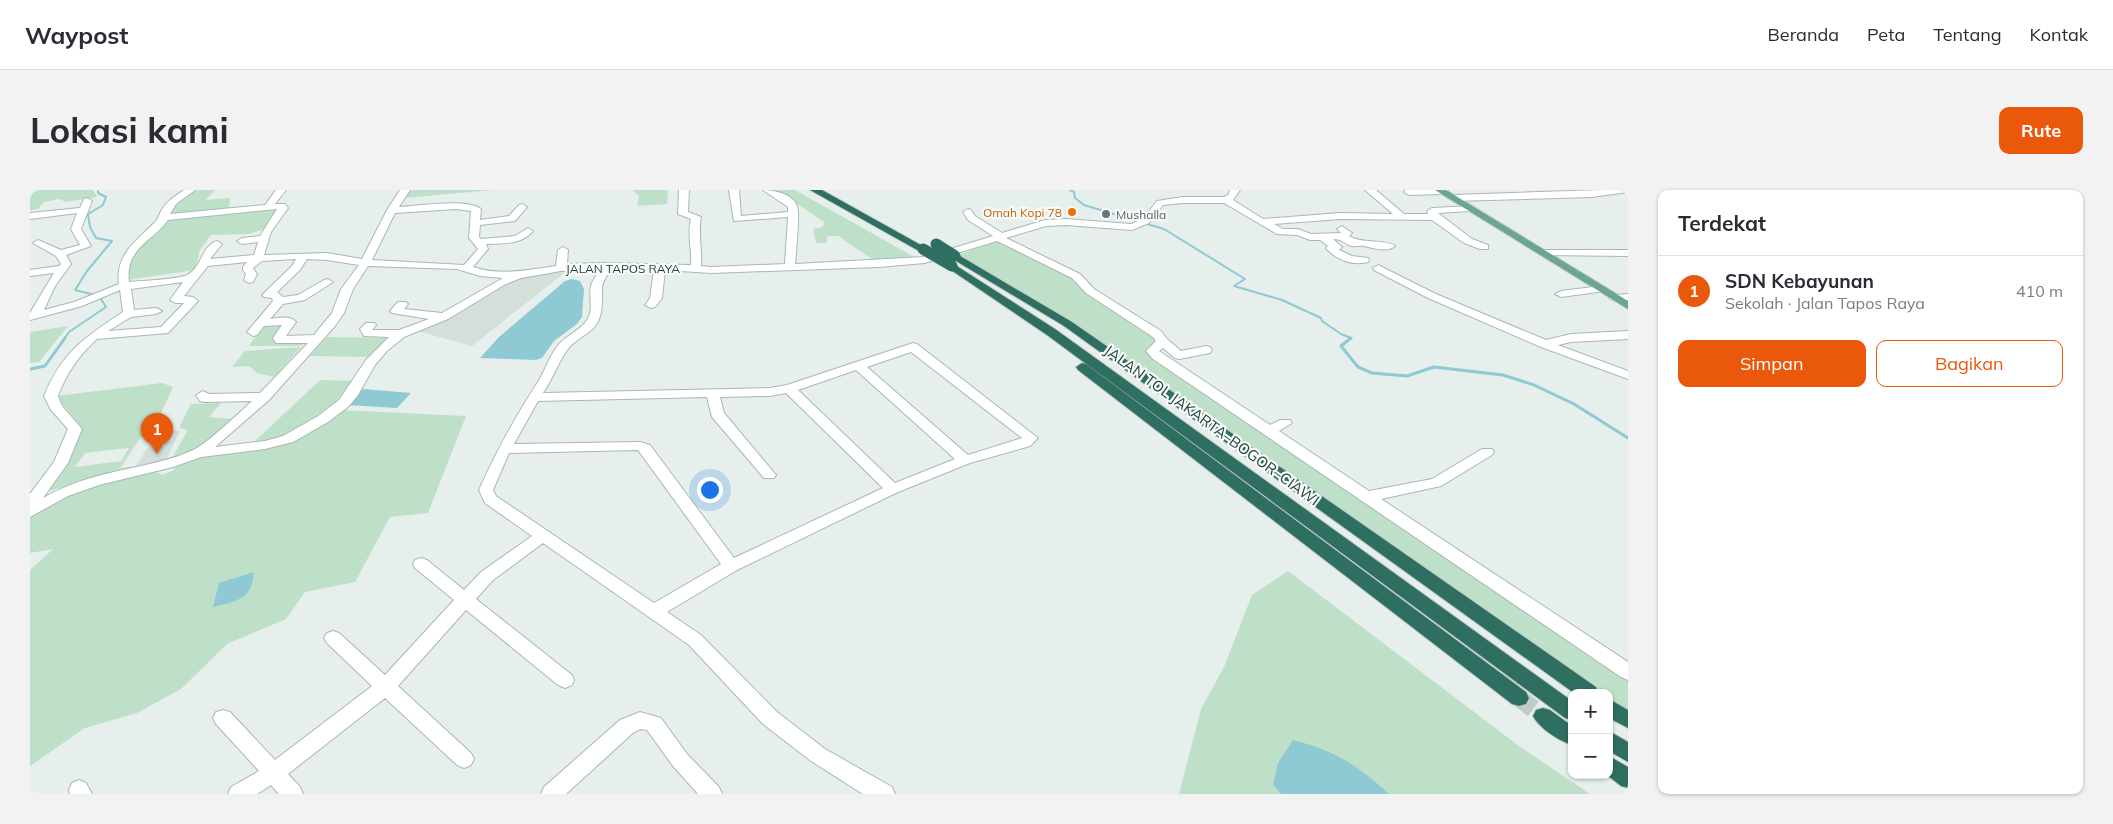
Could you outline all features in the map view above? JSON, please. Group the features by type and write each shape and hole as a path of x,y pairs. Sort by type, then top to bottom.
{"highway":[{"name":"JALAN TOL JAKARTA–BOGOR–CIAWI","path":"815,190 923,249 1068,324 1583,689"},
{"name":"JALAN TOL JAKARTA–BOGOR–CIAWI","path":"835,190 936,244 957,265 1568,709"},
{"path":"957,265 1130,404 1519,698"},
{"path":"1613,710 1628,720"},
{"path":"1544,716 1568,734"},
{"path":"1613,743 1628,754"},
{"path":"1613,768 1628,779"}],"main road":[{"path":"1441,191 1601,289 1624,301"}],"street":[{"path":"128,314 123,270 127,258 137,244 164,217 170,204 190,190"},
{"path":"269,206 281,190"},
{"path":"199,453 244,416 284,378 338,313 347,290 365,263 392,210 405,190"},
{"path":"684,190 683,214 696,217 694,226 697,247 696,268"},
{"path":"734,190 737,219 793,214"},
{"path":"768,190 794,206 790,268"},
{"path":"1226,200 1232,197 1235,190"},
{"path":"1370,190 1381,197 1401,216"},
{"path":"1453,198 1592,194 1619,190"},
{"path":"1410,192 1441,191"},
{"path":"1226,200 1258,221 1264,222 1324,217 1434,216 1468,241 1484,246"},
{"name":"JALAN TAPOS RAYA","path":"30,512 76,488 113,476 168,464 199,453 265,445 288,439 307,430 348,399 370,362 400,334 444,317 500,283 518,276 561,268 590,266 696,268 711,270 790,268 924,260 1036,225 1056,222 1132,227 1144,222 1155,208 1164,202 1226,200"},
{"path":"30,216 85,205 76,229 86,246 60,254"},
{"path":"164,217 269,206 280,206 283,208 265,238 258,259 248,267 252,274 249,280"},
{"path":"392,210 456,206 476,209 474,238 481,244 483,249 466,269"},
{"path":"475,223 512,219 522,208"},
{"path":"1434,216 1432,211 1470,208"},
{"path":"968,212 971,218 1000,237 1076,276 1090,291 1152,331 1179,355 1206,350"},
{"path":"1324,217 1347,233 1343,236"},
{"path":"1264,222 1281,232 1296,232 1309,237 1343,236 1353,243 1390,246"},
{"path":"478,242 518,239 528,231"},
{"path":"1323,237 1336,247 1330,248 1340,255 1352,260 1364,260"},
{"path":"242,241 265,238"},
{"path":"33,316 50,286 66,264 60,254 38,244"},
{"path":"92,337 162,331 192,301 189,299 176,300 182,289 204,264 206,256 217,244"},
{"path":"561,268 563,250"},
{"path":"1544,253 1628,253"},
{"path":"279,301 276,295 268,295 296,268 303,256"},
{"path":"204,264 303,256 353,260 365,263 458,266 480,273 518,276"},
{"path":"590,266 592,281 597,283"},
{"path":"602,266 603,276 597,283 597,306 594,319 587,328 569,340 561,349 546,381 534,397 504,449 486,490 490,499 695,640 734,683 770,718 818,755 873,792"},
{"path":"30,274 62,268"},
{"path":"651,305 656,298 660,268"},
{"path":"1378,268 1432,296 1545,344 1628,375"},
{"path":"33,316 78,304 99,295 191,278"},
{"path":"316,339 280,340 279,338 286,330 289,321 257,328 279,301 301,298 328,282"},
{"path":"126,291 182,289"},
{"path":"1561,294 1601,289"},
{"path":"402,304 396,311 444,317"},
{"path":"30,505 61,463 75,429 56,407 51,396 55,384 80,348 92,337 128,314 156,311"},
{"path":"370,325 366,329 368,333 400,334"},
{"path":"1545,344 1571,338 1628,334"},
{"path":"1163,342 1152,351 1153,353 1628,672"},
{"path":"534,397 770,392 789,389 913,347 1031,438 1025,443 965,460 894,489 731,566 654,611"},
{"path":"858,366 965,460"},
{"path":"789,389 894,489"},
{"path":"712,392 717,414 770,474"},
{"path":"203,395 205,398 264,397"},
{"path":"1269,430 1285,423"},
{"path":"504,449 640,446 645,448 731,566"},
{"path":"1368,496 1432,484 1487,452"},
{"path":"238,794 275,772 386,686 486,576 544,535"},
{"path":"421,564 464,601 490,618 565,680"},
{"path":"333,638 464,758"},
{"path":"223,718 275,772 293,794"},
{"path":"551,794 627,726 640,720 654,724 680,760 712,794"}],"shaded area":[{"path":"566,269 563,274 472,346 417,331 527,274"},
{"path":"180,430 166,461 117,472 140,437","holes":["176,433 172,441 150,444 136,466 121,468 141,437"]}],"green space":[{"path":"30,190 93,190 97,197 66,202 59,199 44,202 38,209 30,210"},
{"path":"194,190 220,190 214,191 206,200 230,198 229,208 167,216 177,202"},
{"path":"409,190 494,190 403,198"},
{"path":"632,190 668,190 667,204 637,206 639,196"},
{"path":"771,190 795,190 916,258 875,261 838,236 827,236 827,243 816,243 813,229 823,227 824,222 787,197"},
{"path":"279,206 265,229 249,234 211,235 200,250 195,270 127,280 131,255 166,219"},
{"path":"998,241 1074,276 1101,302 1156,338 1155,345 1147,351 1628,677 1628,720 1613,710 1613,689 1583,689 1068,324 955,256"},
{"path":"287,324 276,341 305,341 302,346 249,346 261,327"},
{"path":"68,326 39,362 30,363 30,332"},
{"path":"327,337 391,338 367,357 310,356"},
{"path":"301,347 274,377 257,373 249,366 232,367 245,351"},
{"path":"320,380 352,381 330,409 314,422 284,437 253,443"},
{"path":"162,383 173,387 151,435 140,437 117,472 45,492 72,448 81,426 56,396","holes":["129,448 121,461 75,467 85,453"]},
{"path":"221,403 209,417 235,419 201,448 173,456 188,430 179,428 191,404"},
{"path":"339,410 466,416 428,513 390,517 355,582 305,592 286,619 227,644 181,689 137,713 85,728 30,766 30,570 53,549 30,553 30,516 80,488 155,471 162,475 172,471 180,462 212,455 255,450"},
{"path":"1288,571 1519,746 1590,794 1179,794 1201,709 1224,667 1252,595"}],"water":[{"path":"572,279 580,281 584,289 582,317 577,324 554,341 542,358 536,360 480,358 499,337 565,281"},
{"path":"363,389 411,393 397,408 345,405"},
{"path":"254,572 250,588 242,598 213,607 219,583"},
{"path":"1293,740 1322,749 1345,760 1367,775 1389,794 1281,794 1273,785 1278,763"}],"waterway":[{"path":"64,339 69,332 106,307 99,296 75,290 87,271 112,241 96,238 90,227 88,214 103,205 106,197 98,193 98,190"},
{"path":"1070,190 1074,192 1075,198 1084,205 1164,229 1245,279 1234,286 1282,300 1321,318 1322,321 1341,334 1351,338"},
{"path":"30,369 45,366 65,338"},
{"path":"1351,338 1341,346 1358,367 1372,373 1407,376 1434,367 1503,375 1534,385 1574,404 1628,438"}],"tunnel":[{"path":"1519,698 1543,716"}],"place":[{"name":"Omah Kopi 78","path":"1072,212"},
{"name":"Mushalla","path":"1106,214"},
{"name":"SDN Kebayunan","path":"157,454"}]}
